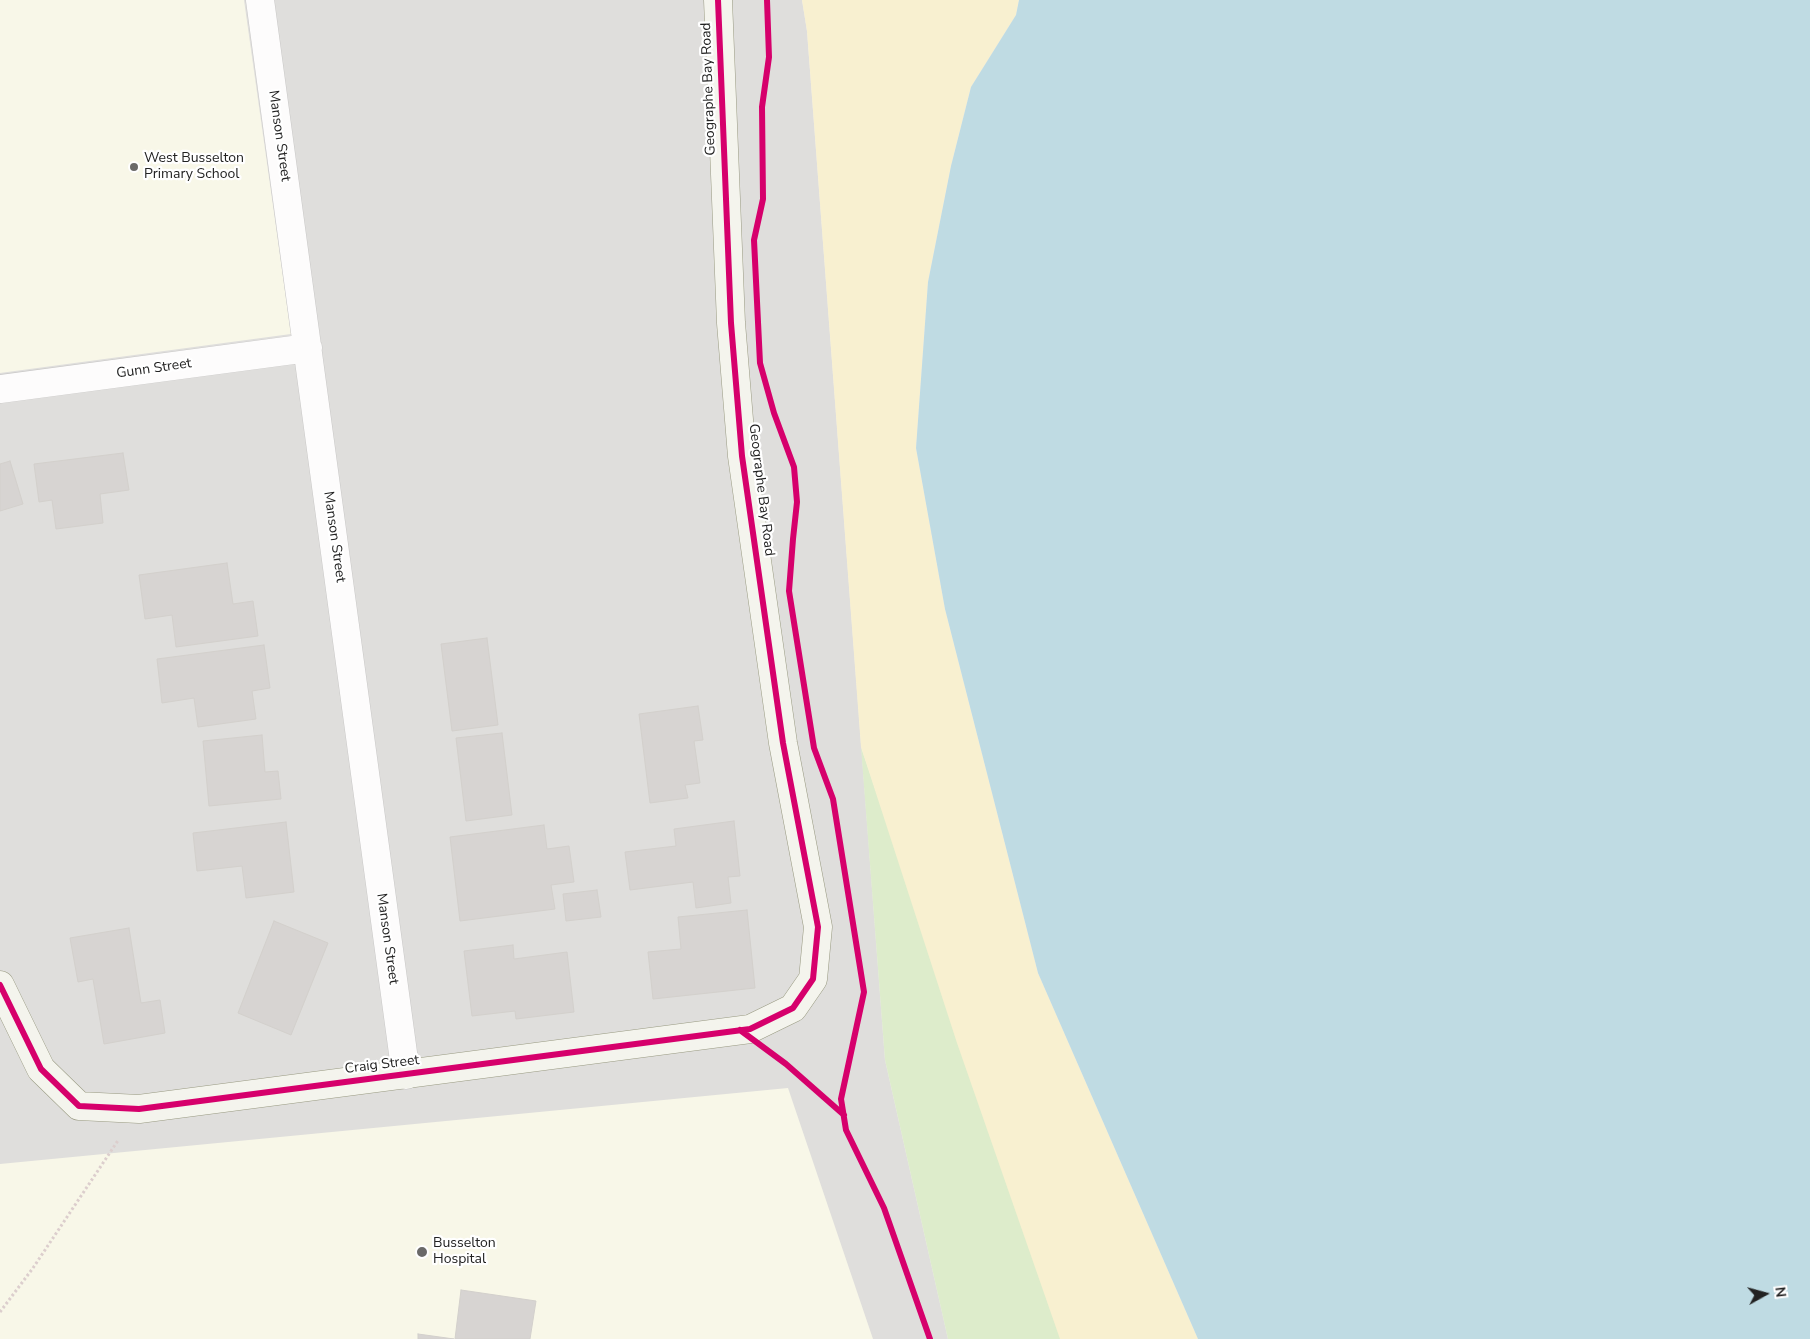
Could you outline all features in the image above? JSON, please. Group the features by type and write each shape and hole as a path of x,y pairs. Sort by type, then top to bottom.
{"street":[{"name":"Manson Street","path":"260,0 406,1075"},
{"name":"Geographe Bay Road","path":"718,0 731,323 742,456 783,743 818,927 813,979"},
{"name":"Gunn Street","path":"0,390 308,348"},
{"name":"Craig Street","path":"0,985 41,1069 79,1106 139,1109 750,1029 793,1008 813,979"}],"path":[{"path":"0,1312 33,1268 139,1109"}],"shaded area":[{"path":"0,0 802,0 807,31 885,1060 948,1339 0,1339"},
{"name":"West Busselton Primary School","path":"0,0 244,0 291,334 0,373"},
{"name":"Busselton Hospital","path":"788,1088 873,1339 0,1339 0,1164"}],"green space":[{"path":"861,747 1062,1339 948,1339 885,1060"}],"sand":[{"path":"802,0 1019,0 1016,15 971,87 951,166 928,282 916,448 945,609 1038,973 1198,1339 1060,1339 957,1043 861,747 807,31"}],"water":[{"path":"1019,0 1810,0 1810,1339 1198,1339 1038,973 945,609 916,448 928,282 951,166 971,87 1016,15"}],"building":[{"path":"123,453 129,490 100,494 103,523 56,529 52,500 39,502 34,464"},
{"path":"10,461 23,504 0,511 0,464"},
{"path":"227,563 233,604 253,601 258,636 176,647 172,615 145,619 139,575"},
{"path":"487,638 498,725 452,731 441,644"},
{"path":"264,645 270,688 252,691 256,719 198,727 194,698 162,703 157,659"},
{"path":"698,706 703,740 694,741 700,783 685,785 688,798 650,803 639,714"},
{"path":"502,733 512,815 466,821 456,738"},
{"path":"262,735 265,772 278,771 281,799 209,806 203,741"},
{"path":"734,821 740,876 728,877 731,903 696,908 693,882 630,890 625,852 676,846 674,829"},
{"path":"286,822 294,892 246,898 242,866 197,871 193,833"},
{"path":"544,825 547,849 569,846 574,882 551,885 555,909 460,921 450,837"},
{"path":"597,890 601,917 566,921 563,894"},
{"path":"747,910 755,988 653,999 648,952 681,949 678,917"},
{"path":"274,921 328,943 291,1035 238,1013"},
{"path":"129,928 141,1003 160,1000 165,1033 104,1044 93,979 78,982 70,938"},
{"path":"513,945 514,959 567,952 574,1012 516,1019 515,1011 472,1016 464,951"},
{"path":"461,1290 536,1301 530,1339 455,1339"},
{"path":"418,1334 454,1339 418,1339"}],"cycle path":[{"path":"0,985 41,1069 79,1106 139,1109 750,1029 793,1008 813,979 818,927 783,743 742,456 731,323 718,0"},
{"path":"767,0 769,57 762,107 763,199 754,240 760,363 774,413 794,467 797,502 789,591 814,748 833,799 864,992 841,1099 846,1130 884,1208 930,1339"},
{"path":"740,1030 786,1064 844,1115"}],"place":[{"name":"West Busselton Primary School","path":"134,167"},
{"name":"Busselton Hospital","path":"422,1252"}]}
